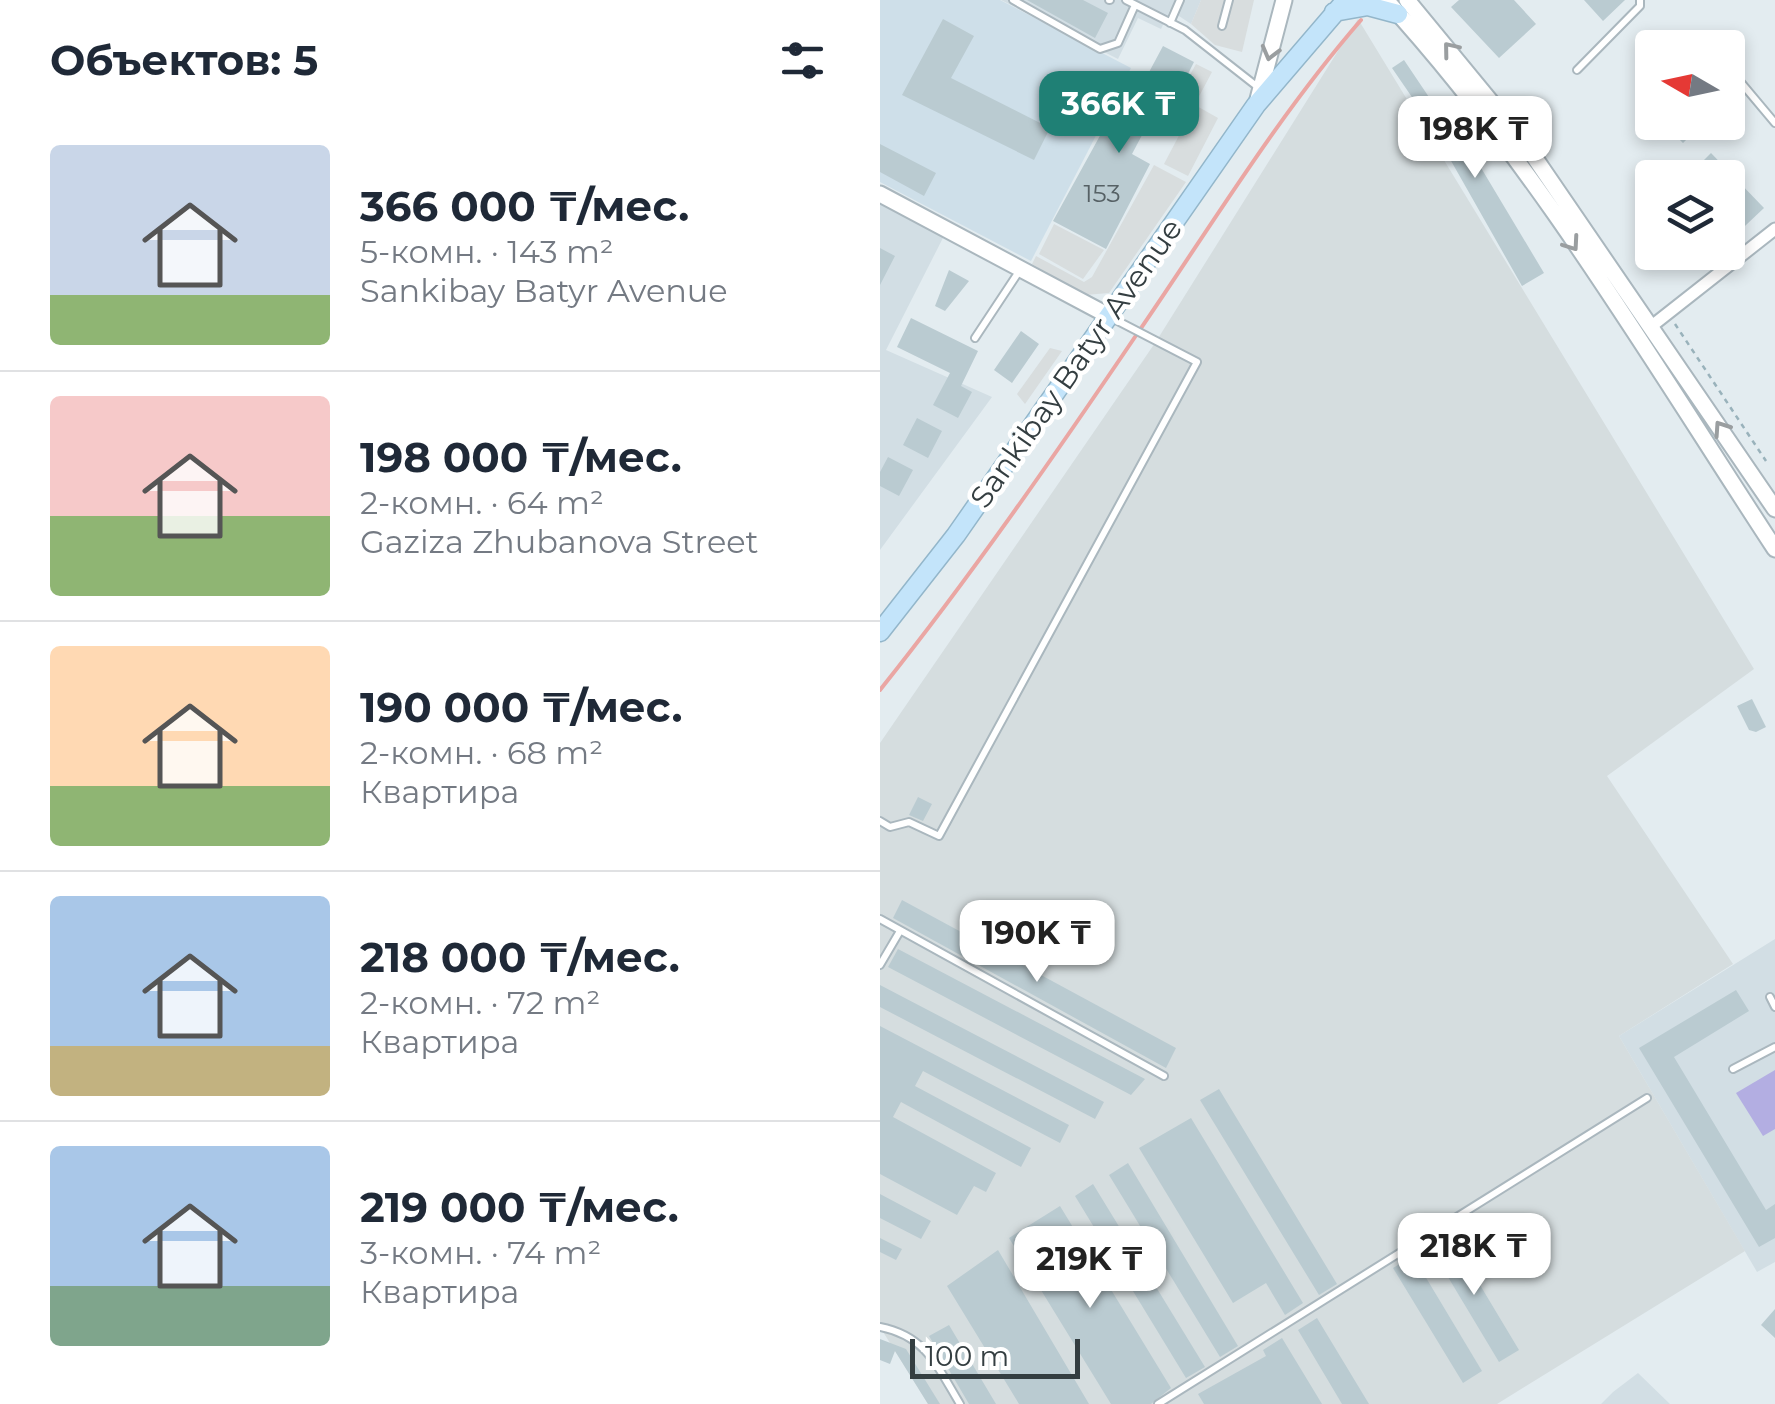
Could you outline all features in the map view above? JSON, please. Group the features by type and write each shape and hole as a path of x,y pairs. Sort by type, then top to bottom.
{"main road":[{"path":"1340,6 1397,5"},
{"name":"Sankibay Batyr Avenue","path":"880,632 956,536 1258,97 1340,6"}],"street":[{"path":"1258,97 1284,0"},
{"path":"1397,5 1524,142 1775,509"},
{"path":"1397,5 1508,153 1634,332 1775,549"},
{"path":"1508,153 1524,142"},
{"path":"880,194 1109,316"},
{"path":"1652,325 1775,228"}],"lane":[{"path":"1013,0 1100,49 1118,43 1135,5"},
{"path":"1126,0 1216,52 1258,97"},
{"path":"1170,23 1180,0"},
{"path":"1222,26 1230,0"},
{"path":"1576,70 1616,34 1640,6 1640,0"},
{"path":"1745,88 1775,122"},
{"path":"974,338 1021,269"},
{"path":"880,821 890,827 910,822 939,836 1197,362 1109,316"},
{"path":"880,919 1164,1076"},
{"path":"880,965 900,931"},
{"path":"1770,997 1775,1006"},
{"path":"1734,1069 1775,1047"},
{"path":"1158,1404 1647,1098"},
{"path":"880,1327 905,1332 929,1353 960,1404"}],"path":[{"path":"1668,313 1766,461"}],"shaded area":[{"path":"880,0 1000,0 1131,68 1031,261 880,182"},
{"path":"1001,0 1201,0 1191,24 1170,10 1161,29 1138,18 1118,59"},
{"path":"1201,0 1254,0 1242,52 1215,45 1191,24"},
{"path":"1358,19 1754,669 1607,776 1733,964 1619,1036 1745,1251 1497,1404 928,1404 880,1327 880,743 1157,340"},
{"path":"1196,64 1212,72 1196,102 1180,93"},
{"path":"1195,105 1218,118 1188,176 1164,164"},
{"path":"1154,165 1186,182 1109,293 1085,295 1032,264 1036,256 1084,282 1092,277"},
{"path":"880,194 947,230 886,350 992,397 880,550"},
{"path":"1054,224 1104,250 1083,279 1039,254"},
{"path":"1050,348 1062,351 1025,404 1017,394"},
{"path":"1775,939 1775,1262 1757,1272 1619,1036"},
{"path":"1775,1070 1775,1129 1763,1136 1736,1093"},
{"path":"1638,1373 1670,1404 1601,1404 1613,1392"}],"building":[{"path":"1027,0 1083,0 1108,13 1095,38"},
{"path":"1459,0 1514,0 1536,24 1499,58 1451,7"},
{"path":"1584,0 1625,0 1603,21"},
{"path":"943,19 974,36 951,78 1050,128 1034,160 902,95"},
{"path":"1163,46 1194,62 1178,94 1167,88 1132,154 1150,164 1106,249 1053,221 1129,83 1140,89"},
{"path":"1404,60 1441,115 1447,111 1544,273 1522,286 1429,122 1392,68"},
{"path":"880,144 936,173 924,196 880,172"},
{"path":"1745,188 1764,208 1745,226"},
{"path":"880,248 895,256 880,285"},
{"path":"949,270 969,281 945,311 935,306"},
{"path":"911,318 978,351 961,386 972,392 958,418 933,405 950,373 897,347"},
{"path":"1021,331 1039,344 1012,383 994,370"},
{"path":"917,418 942,431 928,458 903,445"},
{"path":"888,457 913,470 899,496 880,486 880,472"},
{"path":"1752,699 1766,727 1756,732 1749,730 1737,706"},
{"path":"918,797 932,804 923,821 909,815"},
{"path":"902,900 1176,1048 1166,1068 893,918"},
{"path":"898,949 1145,1079 1131,1095 888,967"},
{"path":"880,985 1104,1102 1095,1119 880,1007"},
{"path":"1736,990 1749,1011 1674,1057 1766,1210 1775,1204 1775,1238 1759,1247 1639,1048"},
{"path":"880,1026 1069,1125 1060,1143 923,1071 915,1086 1031,1148 1021,1167 901,1102 893,1117 996,1173 986,1192 974,1186 957,1215 880,1174"},
{"path":"1219,1089 1337,1284 1319,1295 1200,1100"},
{"path":"1191,1118 1303,1303 1285,1315 1266,1283 1233,1303 1139,1148"},
{"path":"1128,1163 1238,1346 1220,1357 1109,1175"},
{"path":"1093,1184 1205,1367 1186,1378 1075,1196"},
{"path":"880,1194 931,1221 921,1239 880,1218"},
{"path":"1060,1206 1171,1388 1151,1404 1111,1404 1009,1238"},
{"path":"1450,1235 1519,1350 1499,1362 1430,1247"},
{"path":"880,1238 902,1249 896,1260 880,1252"},
{"path":"998,1250 1089,1404 1019,1404 947,1286"},
{"path":"1413,1256 1482,1371 1463,1383 1393,1268"},
{"path":"1775,1309 1775,1338 1761,1325"},
{"path":"1317,1318 1369,1404 1342,1404 1298,1330"},
{"path":"949,1325 996,1404 969,1404 929,1336"},
{"path":"1282,1338 1322,1404 1204,1404 1198,1394 1266,1356 1263,1350"},
{"path":"880,1339 906,1349 940,1404 928,1404 895,1351 890,1364 880,1360"}],"waterway":[{"path":"880,690 1044,470 1272,134 1361,20"}]}
